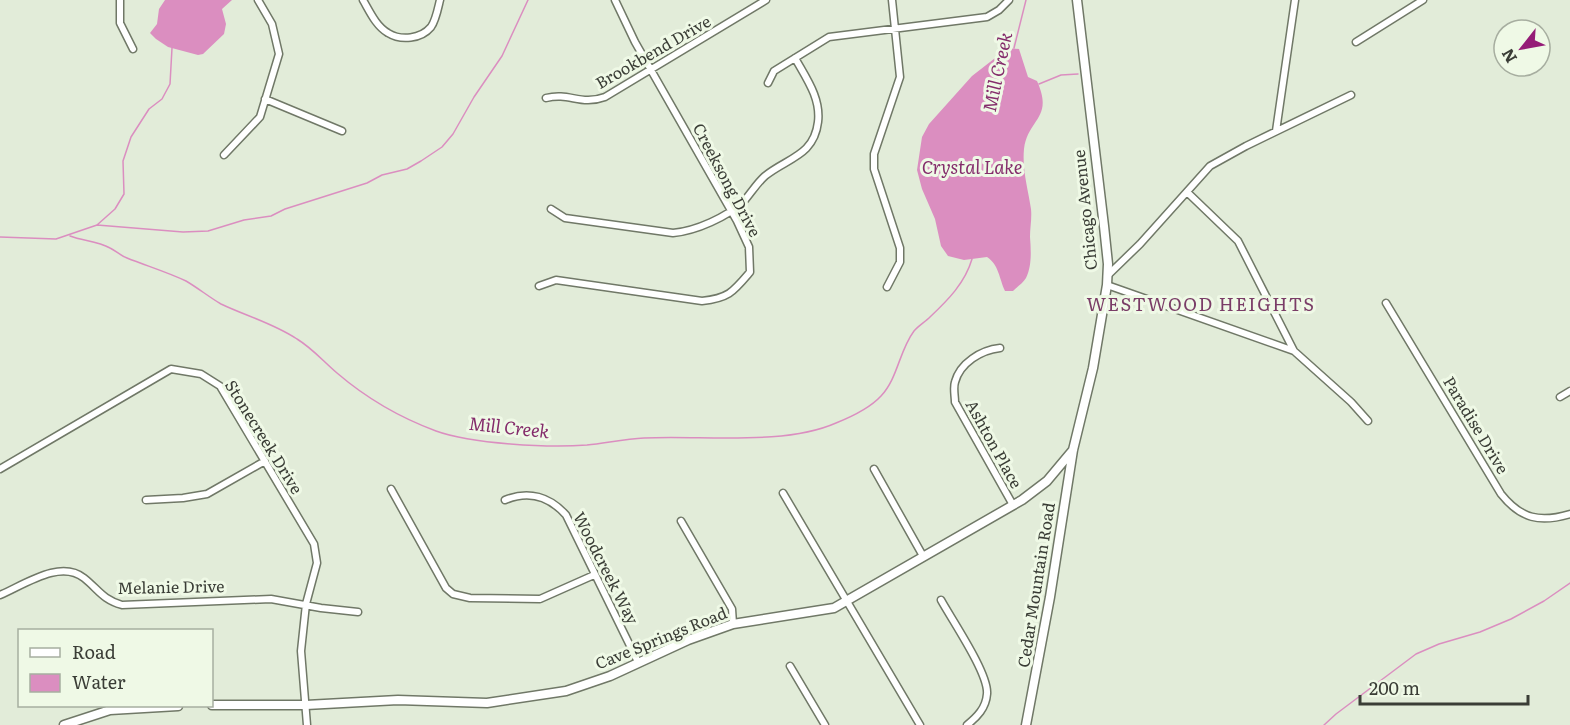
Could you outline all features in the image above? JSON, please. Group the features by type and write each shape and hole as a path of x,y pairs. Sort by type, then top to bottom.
{"street":[{"path":"120,0 120,23 133,49"},
{"path":"224,155 260,117 279,54 272,24 258,0"},
{"path":"363,0 376,22 388,33 401,39 415,38 431,27 440,0"},
{"name":"Creeksong Drive","path":"538,286 556,280 702,301 720,299 735,290 750,272 749,247 731,210 651,70 615,0"},
{"name":"Brookbend Drive","path":"546,98 558,95 592,102 605,97 766,0"},
{"path":"887,287 900,262 900,248 874,169 874,154 900,77 892,0"},
{"path":"768,83 774,71 829,37 987,17 1009,0"},
{"name":"Chicago Avenue","path":"1073,450 1092,368 1107,281 1104,226 1077,0"},
{"path":"1276,131 1295,0"},
{"path":"1356,42 1423,0"},
{"path":"551,209 565,218 673,233 689,232 731,210 742,202 766,176 802,154 812,142 818,123 818,104 812,87 795,58"},
{"path":"1351,95 1210,166 1107,281 1294,351 1343,394 1368,421"},
{"path":"265,99 342,131"},
{"path":"1187,192 1238,241 1294,351"},
{"name":"Paradise Drive","path":"1386,303 1501,494 1512,508 1531,517 1553,519 1570,514"},
{"name":"Ashton Place","path":"1000,348 987,350 964,366 955,383 955,402 1013,506"},
{"name":"Stonecreek Drive","path":"0,469 171,369 201,374 220,386 314,544 317,563 306,604 301,651 307,725"},
{"path":"1560,397 1570,390"},
{"name":"Cave Springs Road","path":"213,705 306,705 398,700 487,703 566,691 610,676 688,640 733,624 834,608 1013,506 1047,481 1073,450"},
{"name":"Cedar Mountain Road","path":"1026,725 1050,597 1073,450"},
{"path":"146,500 207,494 265,461"},
{"path":"874,469 923,556"},
{"path":"391,489 446,588 453,594 470,598 540,599 594,575"},
{"path":"783,493 920,725"},
{"name":"Woodcreek Way","path":"505,500 516,495 546,498 566,515 638,662"},
{"path":"681,521 732,609 733,624"},
{"name":"Melanie Drive","path":"0,595 52,572 69,570 83,577 109,601 122,605 271,598 321,608 358,612"},
{"path":"941,600 983,673 988,694 980,714 967,725"},
{"path":"790,666 825,725"},
{"path":"64,725 110,710 151,707"}],"water":[{"path":"165,0 232,0 222,9 226,24 224,34 203,54 198,55 168,47 150,33 157,24 159,9"},
{"name":"Crystal Lake","path":"1008,48 1019,49 1028,77 1037,81 1043,103 1038,118 1026,139 1024,149 1031,212 1030,263 1026,278 1013,291 1005,291 996,268 987,257 964,260 948,256 941,246 935,219 922,189 917,170 922,137 929,124 972,76"}],"waterway":[{"path":"97,225 183,232 208,231 244,220 271,216 285,209 367,183 382,175 407,169 442,147 453,134 474,97 502,56 528,0"},
{"name":"Mill Creek","path":"1014,48 1026,0"},
{"path":"0,237 56,239 97,225 115,209 124,194 123,161 131,137 149,109 162,99 170,84 172,48"},
{"path":"1039,84 1061,75 1078,74"},
{"name":"Mill Creek","path":"70,236 95,242 125,257 179,278 221,304 288,333 359,390 423,426 469,439 552,446 587,445 644,438 742,438 792,435 815,430 848,418 871,404 887,389 914,331 955,291 972,259"},
{"path":"1324,725 1416,654 1511,619 1544,601 1570,583"}],"district":[{"name":"WESTWOOD HEIGHTS","path":"1201,305"}]}
